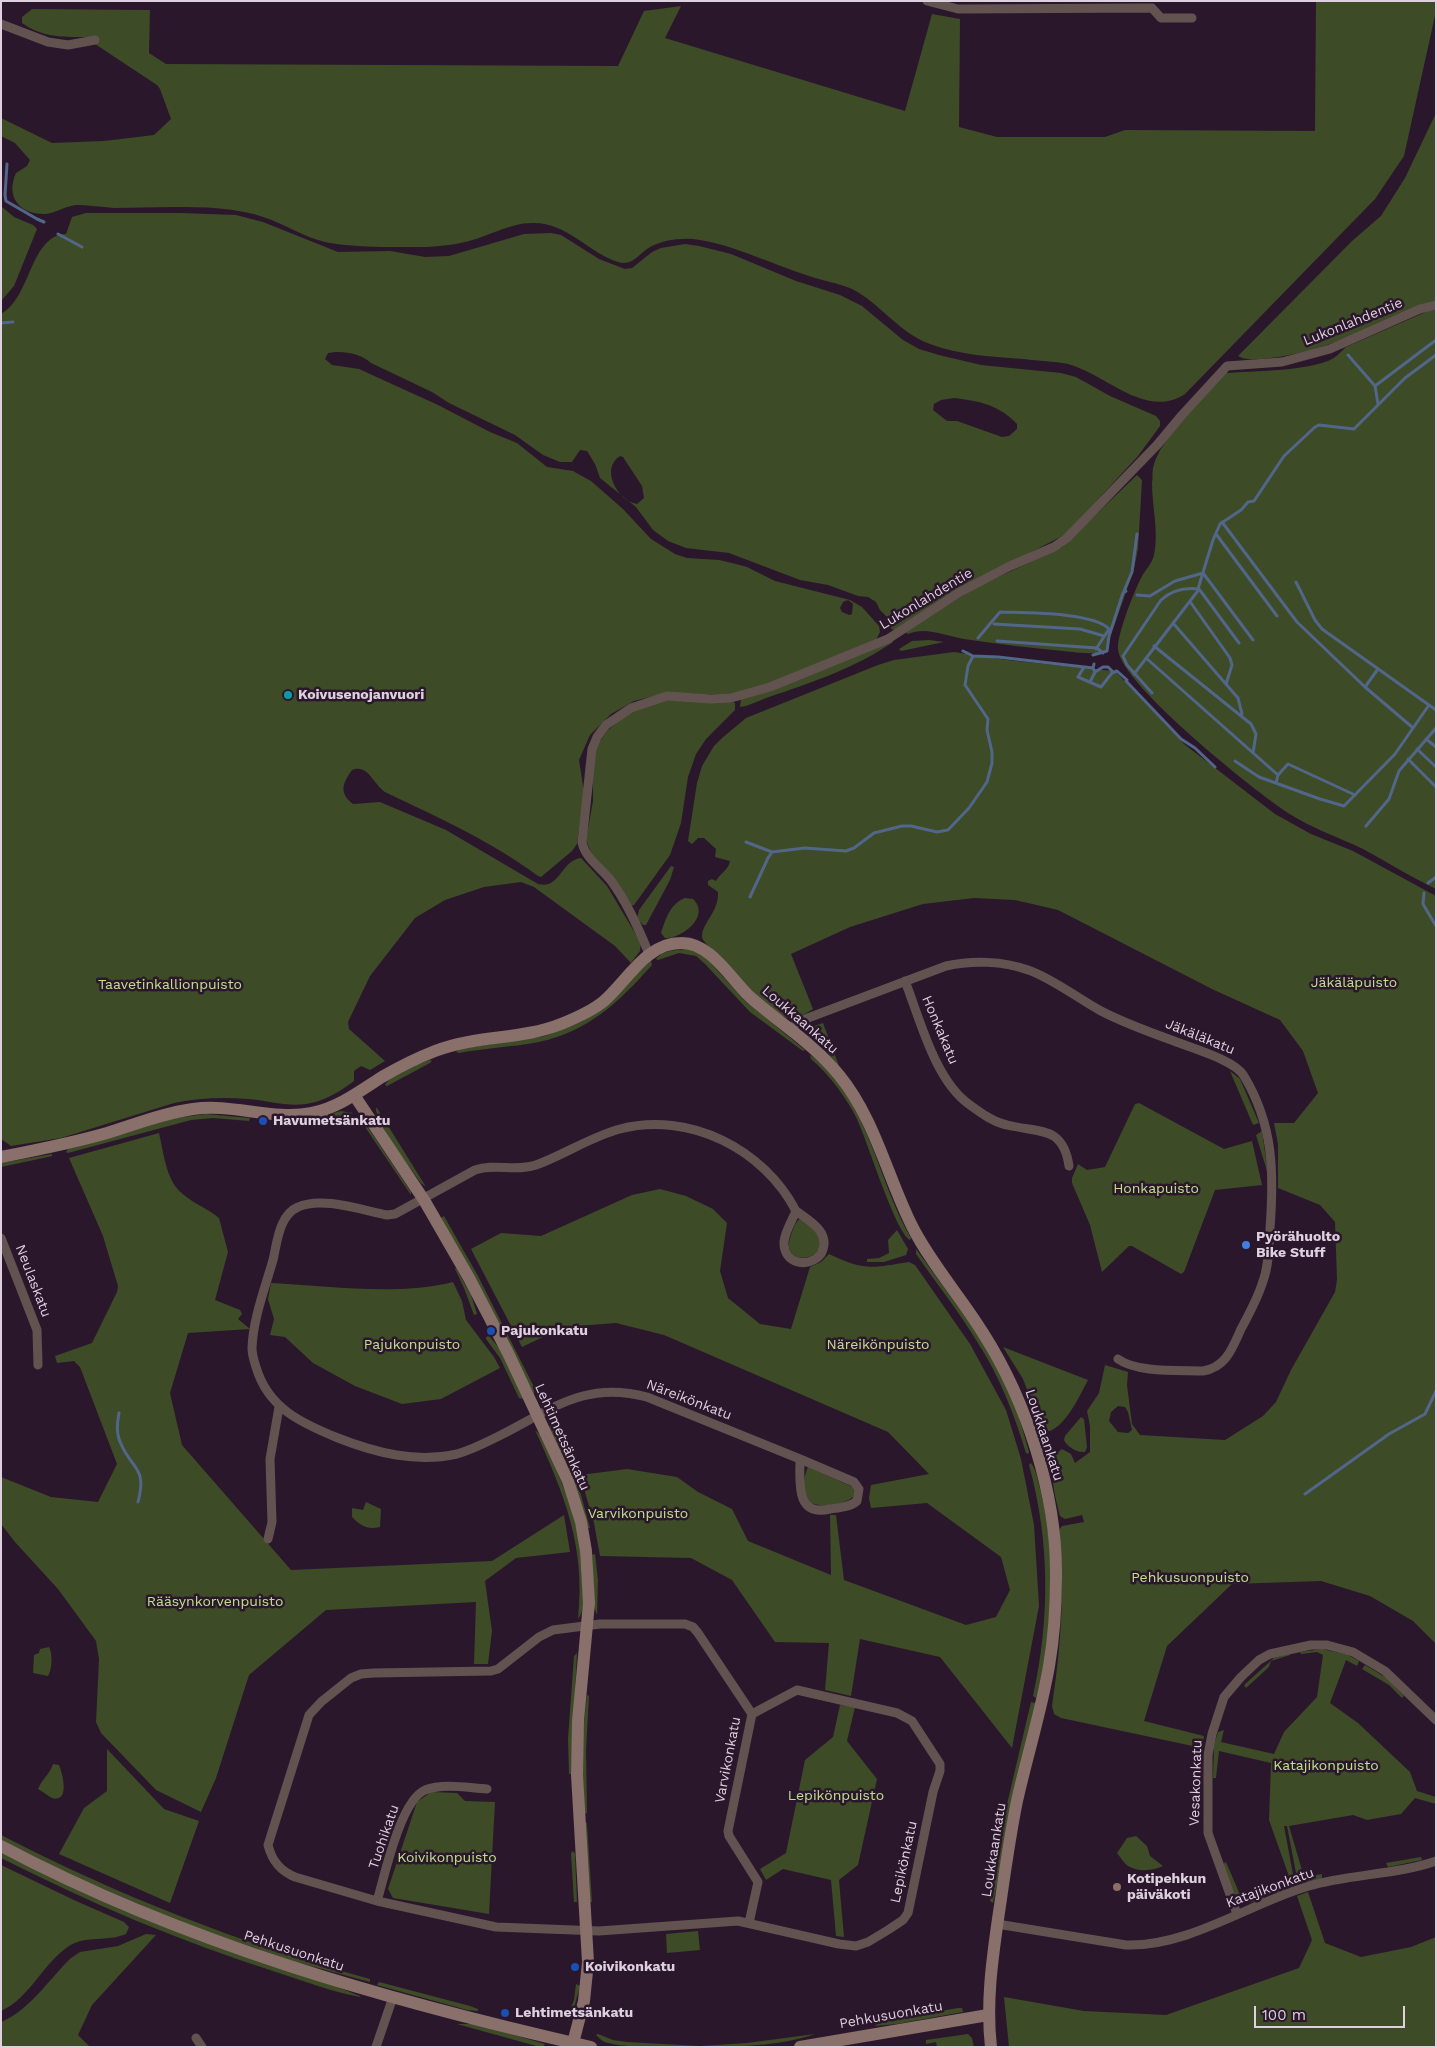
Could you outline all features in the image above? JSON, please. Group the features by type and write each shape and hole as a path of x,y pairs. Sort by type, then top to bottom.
{"street":[{"path":"927,1 958,9 993,5 1144,4 1152,8 1161,18 1192,18"},
{"path":"1,24 55,43 68,45 95,40"},
{"name":"Lukonlahdentie","path":"649,954 639,929 615,885 587,854 582,842 592,749 597,737 610,721 631,708 659,698 676,696 711,699 744,695 770,687 894,636 953,596 1010,566 1054,547 1067,538 1157,446 1227,366 1272,364 1310,356 1420,309 1436,305"},
{"name":"Loukkaankatu","path":"649,954 669,945 688,943 699,947 745,992 827,1062 857,1101 915,1232 1000,1360 1015,1393 1043,1474 1052,1526 1056,1576 1052,1643 1042,1700 1017,1802 998,1924 988,2015 991,2047"},
{"path":"1,1157 65,1144 190,1109 209,1107 302,1114 319,1111 354,1095 410,1061 443,1048 476,1040 541,1031 579,1016 608,997 649,954"},
{"name":"Jäkäläkatu","path":"789,1029 800,1021 905,981 962,962 985,962 1027,969 1116,1019 1220,1060 1236,1067 1243,1074 1266,1125 1273,1174 1268,1258 1258,1296 1227,1357 1218,1366 1210,1370 1144,1368 1118,1360"},
{"name":"Honkakatu","path":"905,981 937,1062 959,1097 1000,1123 1052,1135 1065,1146 1069,1166"},
{"name":"Lehtimetsänkatu","path":"354,1095 424,1200 469,1278 568,1481 580,1522 588,1581 587,1626 578,1721 576,1767 588,1962 586,1990 573,2043"},
{"path":"537,1416 464,1452 440,1456 414,1457 380,1452 348,1442 299,1420 280,1407 262,1382 252,1349 264,1289 281,1228 287,1216 298,1206 322,1202 390,1215 398,1214 466,1174 482,1168 528,1167 618,1130 634,1126 660,1125 704,1133 730,1144 743,1152 775,1180 796,1211 819,1228 824,1238 821,1254 808,1263 794,1261 784,1246 786,1234 796,1211"},
{"name":"Neulaskatu","path":"1,1238 37,1330 38,1365"},
{"name":"Näreikönkatu","path":"537,1416 583,1395 614,1391 630,1392 647,1397 800,1459 854,1482 859,1489 857,1501 850,1505 825,1510 816,1510 806,1504 801,1495 800,1459"},
{"path":"268,1539 272,1522 270,1458 280,1407"},
{"name":"Varvikonkatu","path":"587,1626 647,1623 681,1623 691,1625 752,1714 728,1831 729,1836 758,1882 749,1923"},
{"path":"586,1931 496,1927 378,1901 286,1873 276,1864 269,1850 269,1838 309,1715 321,1702 357,1675 491,1671 498,1669 547,1632 587,1626"},
{"name":"Vesakonkatu","path":"1236,1914 1208,1833 1208,1750 1224,1697 1230,1688 1251,1667 1265,1655 1286,1650 1317,1645 1339,1648 1358,1655 1385,1671 1436,1720"},
{"name":"Lepikönkatu","path":"586,1931 731,1922 749,1923 839,1944 856,1946 868,1942 904,1920 909,1908 940,1767 915,1724 908,1717 897,1712 796,1690 752,1714"},
{"name":"Tuohikatu","path":"378,1901 401,1823 412,1801 422,1792 436,1788 487,1789"},
{"name":"Pehkusuonkatu","path":"1,1846 91,1890 195,1933 267,1958 393,1997 591,2047"},
{"name":"Katajikonkatu","path":"998,1924 1126,1945 1140,1945 1166,1941 1199,1930 1314,1884 1436,1861"},
{"path":"376,2047 393,1997"},
{"name":"Pehkusuonkatu","path":"800,2047 988,2015"},
{"path":"196,2038 202,2047"}],"green space":[{"path":"1316,1 1436,1 1436,11 1404,156 1375,199 1185,394 1170,401 1156,402 1141,399 1082,369 1068,364 976,355 941,348 909,333 872,302 852,289 796,272 755,256 700,240 668,240 650,247 632,261 623,263 596,252 556,227 544,224 515,225 473,240 451,245 376,247 325,242 255,214 219,208 114,208 76,205 46,214 37,214 22,208 17,203 12,190 16,173 27,166 30,160 15,143 1,136 1,118 52,143 104,141 154,135 171,119 157,85 95,44 88,37 61,37 38,32 30,28 22,23 22,17 32,9 150,10 149,53 166,64 618,66 644,11 681,6 665,38 905,111 932,14 960,19 959,127 997,137 1105,137 1125,130 1315,131"},
{"path":"1436,113 1436,301 1422,305 1348,337 1310,350 1290,355 1258,359 1247,359 1238,356 1352,241 1381,216 1405,178"},
{"path":"1,206 14,217 33,225 37,229 14,286 1,301"},
{"name":"Taavetinkallionpuisto","path":"86,213 236,215 263,222 338,252 390,251 425,257 449,256 524,234 551,233 561,235 599,259 625,269 632,268 652,252 661,248 685,244 699,246 731,254 796,281 840,295 862,306 903,340 919,349 981,365 1061,373 1076,377 1110,396 1156,416 1160,421 1160,426 1138,456 1066,534 966,586 895,631 889,627 887,617 880,610 876,602 868,597 858,596 828,585 800,580 729,553 686,548 668,541 653,530 636,507 626,499 637,504 644,498 642,486 623,457 620,456 614,461 611,468 611,476 622,496 600,478 595,464 587,451 580,450 572,462 560,462 543,455 515,435 362,357 345,352 328,353 325,359 332,365 359,369 517,443 547,467 573,471 591,481 623,509 651,539 675,554 687,558 719,560 736,564 747,567 775,581 850,600 862,607 879,626 880,632 876,640 764,686 734,695 666,693 634,701 611,714 590,735 579,760 584,792 577,844 572,851 541,877 483,841 382,790 363,770 352,770 344,784 344,792 353,804 380,802 446,830 538,884 545,885 551,883 569,864 581,858 607,886 641,943 640,951 631,963 615,946 534,887 521,882 484,887 445,900 415,918 370,976 348,1022 349,1029 385,1061 370,1070 361,1066 354,1071 354,1081 332,1096 299,1105 229,1098 183,1101 61,1138 11,1146 1,1139 1,314 11,306 19,295 45,245 54,237 66,234 72,217","holes":["954,398 996,408 1017,424 1017,429 1009,436 1002,437 957,421 947,421 933,410 934,404 941,400","848,600 853,604 852,614 849,615 842,612 840,608 843,602"]},
{"path":"1436,310 1436,889 1363,849 1288,813 1248,783 1164,711 1125,665 1118,649 1118,642 1130,603 1154,555 1156,537 1152,492 1153,468 1164,444 1195,405 1226,373 1305,367 1328,361 1346,347 1428,311"},
{"path":"1137,475 1142,480 1138,549 1134,569 1105,652 1089,653 1051,650 964,639 928,631 908,634 905,632 973,589 1062,547"},
{"path":"892,640 893,642 879,651 849,667 740,707 741,699"},
{"path":"929,640 944,642 901,651 899,649 912,641"},
{"path":"954,652 1007,660 1113,671 1184,744 1275,814 1311,834 1353,851 1436,896 1436,1644 1413,1621 1370,1596 1321,1581 1232,1584 1167,1646 1144,1721 1204,1736 1202,1748 1061,1718 1054,1714 1052,1706 1058,1662 1062,1597 1059,1530 1062,1526 1084,1522 1082,1515 1065,1519 1060,1516 1052,1470 1057,1454 1062,1449 1071,1454 1075,1463 1090,1452 1090,1426 1087,1411 1099,1393 1105,1365 1128,1372 1127,1385 1132,1424 1140,1435 1225,1440 1263,1416 1276,1402 1291,1370 1335,1292 1337,1280 1335,1222 1320,1205 1278,1188 1278,1144 1274,1123 1294,1123 1318,1093 1303,1051 1280,1020 1212,989 1058,910 1015,900 974,898 923,904 850,927 791,954 813,1009 795,1018 788,1018 769,1006 729,969 702,938 702,933 718,899 718,892 708,885 708,881 712,879 716,881 728,867 730,861 715,857 716,849 704,838 698,838 692,844 688,841 697,783 702,766 714,746 746,718 894,660","holes":["1118,1406 1125,1407 1132,1430 1128,1433 1118,1432 1109,1421 1111,1412"]},
{"path":"670,699 732,702 735,703 735,710 706,739 696,754 688,777 681,823 670,855 634,905 631,906 592,855 586,840 593,801 593,765 597,745 608,730 630,712"},
{"path":"671,866 674,867 670,880 646,925 643,925 637,918 639,910"},
{"path":"685,898 693,899 698,906 697,919 686,931 679,935 665,938 661,933 667,917 672,908"},
{"path":"688,949 709,961 744,1000 805,1050 803,1051 750,1012 696,956 679,953 656,959 666,952"},
{"path":"651,961 652,965 615,1003 588,1023 573,1031 539,1042 456,1052 459,1049 545,1036 583,1021"},
{"path":"823,1023 839,1066 820,1044 821,1040 811,1030 814,1026"},
{"path":"810,1055 819,1061 831,1074 853,1106 871,1143 901,1220 911,1238 910,1240 904,1233 889,1203 856,1117 836,1086 811,1059"},
{"path":"430,1060 432,1061 430,1063 387,1086 385,1085 393,1076"},
{"path":"1230,1071 1240,1079 1259,1123 1253,1125"},
{"name":"Honkapuisto","path":"1139,1103 1224,1149 1252,1141 1262,1185 1215,1190 1184,1272 1181,1274 1132,1246 1129,1246 1102,1272 1090,1225 1072,1183 1072,1178 1078,1164 1087,1170 1105,1167 1135,1104"},
{"path":"376,1108 426,1187 421,1183 387,1134 377,1115"},
{"path":"341,1111 353,1113 299,1125 285,1124 286,1121 307,1120"},
{"path":"206,1114 250,1118 249,1121 213,1118 191,1120 66,1152 68,1149 175,1118"},
{"path":"359,1118 363,1120 411,1192 411,1195"},
{"path":"1262,1131 1268,1174 1256,1135"},
{"name":"Rääsynkorvenpuisto","path":"159,1133 167,1167 175,1186 184,1195 219,1218 228,1252 215,1300 240,1310 242,1314 238,1319 250,1329 188,1333 170,1393 182,1445 291,1570 492,1561 564,1515 570,1552 516,1558 485,1581 492,1631 488,1664 474,1664 476,1602 326,1610 249,1675 216,1778 201,1812 156,1790 101,1733 96,1722 99,1659 96,1641 58,1589 1,1524 1,1477 51,1497 98,1502 117,1464 80,1367 74,1361 57,1363 55,1356 92,1343 117,1292 118,1286 103,1236 69,1158"},
{"path":"52,1154 52,1156 1,1167 1,1163"},
{"name":"Näreikönpuisto","path":"660,1189 686,1196 713,1209 727,1223 720,1271 728,1298 760,1324 791,1329 810,1267 821,1262 829,1254 860,1266 876,1267 909,1262 915,1265 970,1344 1006,1410 1021,1459 1034,1525 1039,1606 1012,1748 940,1657 860,1639 851,1696 825,1690 829,1643 775,1642 732,1580 691,1558 600,1556 594,1523 580,1475 627,1469 677,1477 698,1492 732,1509 748,1541 831,1575 830,1515 836,1515 844,1580 966,1625 996,1617 1010,1590 1001,1557 927,1503 871,1508 869,1498 871,1485 929,1474 888,1432 664,1335 616,1323 564,1327 522,1347 471,1249 501,1233 541,1236 632,1195"},
{"path":"444,1216 478,1276 535,1389 534,1394 441,1218"},
{"path":"800,1219 815,1231 820,1241 819,1249 807,1257 799,1257 792,1254 789,1247 793,1229"},
{"path":"897,1230 908,1249 906,1255 884,1262 867,1262 867,1259 879,1258 889,1253 888,1240"},
{"path":"916,1249 980,1337 1006,1385 1019,1417 1028,1454 992,1367 962,1318 916,1254"},
{"path":"456,1268 471,1295 477,1314 474,1315"},
{"name":"Pajukonpuisto","path":"453,1282 462,1301 466,1320 500,1368 441,1399 402,1404 355,1386 313,1363 285,1337 270,1335 274,1319 268,1299 271,1283 386,1289 431,1286"},
{"path":"489,1336 500,1349 523,1399 519,1398 500,1358 486,1339"},
{"path":"1003,1347 1088,1380 1071,1411 1059,1426 1052,1430 1043,1431 1023,1379"},
{"path":"1081,1417 1084,1419 1087,1447 1085,1452 1073,1449 1064,1440 1065,1436"},
{"path":"549,1420 578,1484 590,1528 588,1528 550,1428"},
{"path":"535,1430 540,1435 559,1476 570,1503 578,1532 583,1601 581,1615 578,1619 580,1593 576,1544 555,1476"},
{"path":"1031,1463 1037,1477 1046,1517 1051,1569 1051,1595 1046,1648 1036,1698 1033,1696 1039,1667 1045,1609 1045,1580 1041,1522 1029,1465"},
{"path":"808,1467 853,1487 855,1490 853,1497 833,1505 816,1505 811,1503 804,1490"},
{"path":"366,1502 381,1509 380,1527 371,1528 364,1526 352,1517 352,1508 363,1510"},
{"path":"595,1554 598,1580 597,1615 594,1607 592,1555"},
{"path":"49,1647 51,1662 48,1676 33,1673 34,1655 39,1653 40,1649"},
{"name":"Katajikonpuisto","path":"1322,1649 1348,1655 1359,1661 1357,1666 1346,1660 1330,1703 1358,1723 1410,1772 1417,1791 1436,1797 1436,1804 1415,1798 1401,1814 1367,1820 1353,1815 1289,1826 1304,1877 1322,1874 1322,1879 1300,1883 1296,1873 1287,1826 1284,1826 1295,1885 1277,1893 1274,1889 1291,1882 1269,1820 1271,1763 1219,1751 1216,1778 1213,1778 1214,1745 1218,1732 1224,1730 1221,1742 1274,1754 1284,1732 1317,1697 1323,1655 1317,1652 1301,1654 1300,1652"},
{"path":"577,1653 571,1774 569,1774 568,1739 574,1656"},
{"path":"1289,1654 1271,1661 1269,1667 1246,1688 1244,1685 1274,1658"},
{"path":"1365,1665 1387,1678 1404,1696 1402,1698 1389,1685 1362,1669"},
{"path":"587,1695 589,1696 586,1750 587,1813 584,1814 582,1784 583,1732"},
{"path":"1031,1702 1036,1703 993,1903 990,1901 1004,1817"},
{"name":"Lepikönpuisto","path":"840,1705 855,1707 847,1741 877,1779 858,1865 839,1880 844,1937 836,1936 831,1880 783,1869 766,1880 760,1869 786,1853 805,1760 833,1737"},
{"path":"107,1749 164,1809 199,1821 170,1903 59,1854 84,1808 107,1791"},
{"path":"53,1764 59,1765 64,1786 62,1796 58,1798 52,1798 38,1789"},
{"name":"Koivikonpuisto","path":"431,1792 457,1793 465,1801 495,1802 489,1914 393,1898 388,1889 417,1802"},
{"path":"585,1822 587,1823 592,1902 589,1902"},
{"path":"1,1835 90,1878 182,1917 275,1950 370,1979 370,1982 296,1962 185,1924 69,1874 1,1840"},
{"path":"1136,1836 1147,1846 1150,1856 1163,1866 1150,1870 1141,1870 1132,1868 1125,1863 1117,1853 1127,1838"},
{"path":"572,1851 575,1853 577,1902 574,1902"},
{"path":"1,1853 360,1997 308,1983 205,1948 136,1921 34,1875 1,1858"},
{"path":"1421,1857 1422,1860 1388,1867 1386,1863"},
{"path":"1226,1862 1241,1897 1248,1899 1263,1894 1264,1899 1253,1902 1240,1900 1235,1895 1229,1882 1223,1864"},
{"path":"1,1865 124,1922 129,1927 126,1934 112,1938 90,1939 69,1946 51,1962 20,1998 1,2011"},
{"path":"1308,1892 1325,1943 1361,1957 1411,1947 1436,1937 1436,2047 1009,2047 1004,1997 1084,2011 1166,2015 1299,1968 1312,1940 1297,1896"},
{"path":"698,1931 700,1950 667,1953 666,1934"},
{"path":"146,1934 156,1935 92,2005 78,2035 90,2047 1,2047 1,2022 11,2017 30,2002 71,1958 80,1952 118,1946"},
{"path":"379,1982 470,2006 478,2009 478,2011 467,2010 377,1985"},
{"path":"576,1984 580,1986 572,2015 568,2016 570,2018 569,2021 567,2017 574,2000"},
{"path":"962,2008 963,2012 875,2026 878,2022"},
{"path":"457,2024 477,2024 545,2044 543,2047 540,2047"},
{"path":"598,2034 613,2040 627,2042 700,2046 747,2043 815,2034 800,2039 766,2044 730,2047 660,2047 616,2045 603,2041 596,2035"},
{"path":"968,2034 972,2038 974,2047 937,2047 936,2042 926,2044 926,2040"}],"waterway":[{"path":"7,164 6,201 44,222"},
{"path":"58,234 82,247"},
{"path":"1,323 13,322"},
{"path":"1378,404 1375,386 1436,340"},
{"path":"1348,355 1375,386"},
{"path":"1134,674 1197,592 1213,540 1220,524 1241,510 1248,502 1254,501 1284,456 1319,425 1354,429 1405,378 1436,355"},
{"path":"1222,522 1297,622 1365,687 1412,727"},
{"path":"1124,591 1132,572 1137,534"},
{"path":"1216,534 1277,616"},
{"path":"1137,595 1150,596 1175,581 1203,573 1253,640"},
{"path":"1296,582 1315,620 1322,629 1436,710"},
{"path":"1152,693 1127,665 1123,656 1161,600 1169,594 1188,588 1199,589 1239,643"},
{"path":"1093,655 1107,651 1109,636 1123,593 1126,591"},
{"path":"1191,603 1230,658 1232,665 1226,684"},
{"path":"978,638 1000,612 1074,616 1101,623 1109,629"},
{"path":"1173,623 1238,698 1242,714"},
{"path":"994,624 1080,629 1104,636"},
{"path":"1096,649 1109,629"},
{"path":"997,641 1097,648 1103,653"},
{"path":"1154,646 1251,724 1256,734 1253,753"},
{"path":"963,651 973,656"},
{"path":"750,897 772,852 805,848 846,851 854,848 874,833 902,826 911,826 937,832 948,830 969,808 987,782 992,763 992,752 987,730 988,719 965,685 968,666 973,656 1093,668"},
{"path":"1146,658 1278,775"},
{"path":"1090,682 1095,672 1094,664"},
{"path":"1084,667 1078,677 1101,687 1112,673 1117,671 1127,680"},
{"path":"1095,672 1103,667 1108,667 1113,672"},
{"path":"1365,687 1378,669"},
{"path":"1126,681 1181,739 1195,748 1215,767"},
{"path":"1235,761 1259,777 1344,806 1395,754 1429,705"},
{"path":"1366,826 1389,799 1399,771 1436,728"},
{"path":"1426,739 1436,747"},
{"path":"1417,749 1436,767"},
{"path":"1408,759 1436,787"},
{"path":"1276,783 1278,775 1288,764 1355,795"},
{"path":"746,842 772,852"},
{"path":"1428,883 1436,877"},
{"path":"1424,893 1423,904 1436,926"},
{"path":"1305,1494 1389,1434 1425,1414 1436,1391"},
{"path":"119,1413 117,1429 119,1440 140,1475 141,1482 138,1502"}],"place":[{"name":"Koivusenojanvuori","path":"288,695"},
{"name":"Havumetsänkatu","path":"263,1121"},
{"name":"Pyörähuolto Bike Stuff","path":"1246,1245"},
{"name":"Pajukonkatu","path":"491,1331"},
{"name":"Kotipehkun päiväkoti","path":"1117,1887"},
{"name":"Koivikonkatu","path":"575,1967"},
{"name":"Lehtimetsänkatu","path":"505,2013"}],"park label":[{"name":"Jäkäläpuisto","path":"1354,983"},
{"name":"Varvikonpuisto","path":"638,1514"},
{"name":"Pehkusuonpuisto","path":"1190,1578"}]}
